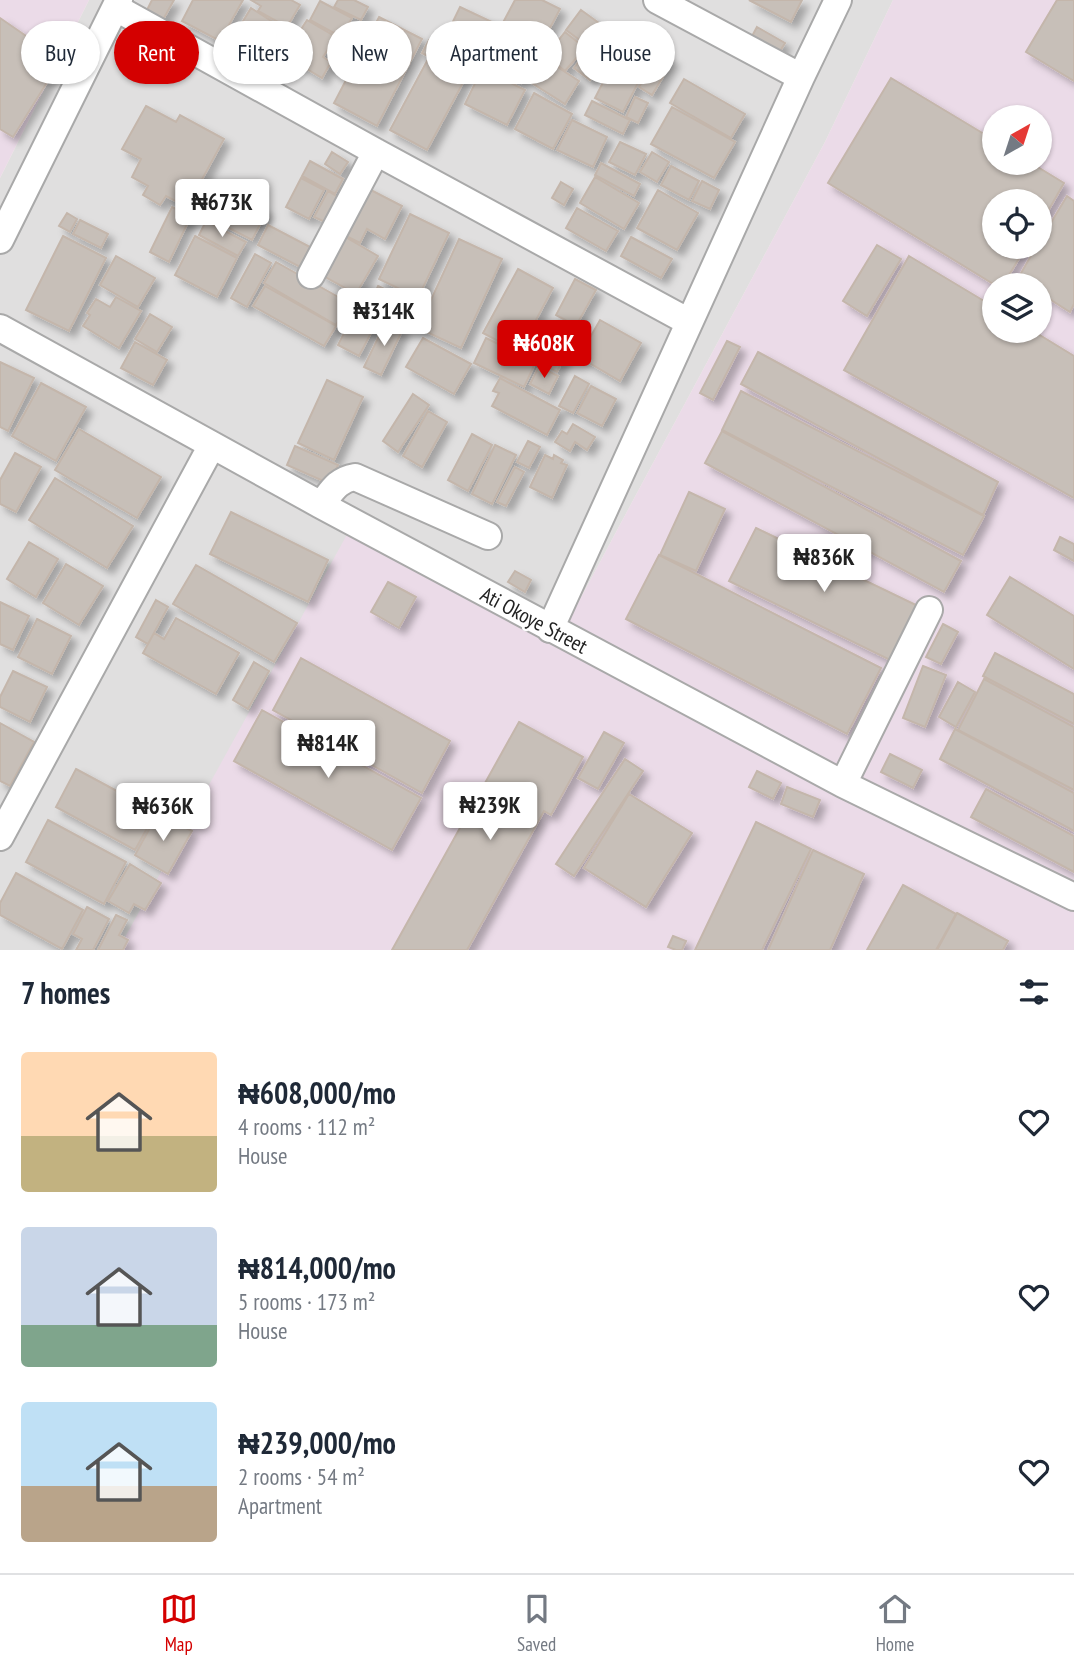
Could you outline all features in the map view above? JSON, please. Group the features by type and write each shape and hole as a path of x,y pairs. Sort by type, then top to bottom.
{"street":[{"path":"657,0 801,77"},
{"path":"550,629 838,0"},
{"path":"0,240 7,210 118,4 376,152 689,322"},
{"path":"310,275 376,152"},
{"name":"Ati Okoye Street","path":"0,328 550,629 843,784 1074,897"},
{"path":"0,837 212,445"},
{"path":"321,505 344,478 355,477 488,536"},
{"path":"843,784 929,610"}],"shaded area":[{"path":"0,0 89,0 78,21 21,21 21,84 47,84 0,178"},
{"path":"89,0 893,0 825,142 562,633 118,950 0,950 0,178 47,84 100,84 100,21 78,21"},
{"path":"893,0 1074,0 1074,950 118,950 355,520 562,633 825,142"}],"building":[{"path":"152,0 174,0 162,21 153,21 144,16"},
{"path":"193,0 243,0 231,21 213,21 213,37 199,30 199,21 182,21"},
{"path":"251,0 291,0 300,5 291,21 276,21 258,11 261,6"},
{"path":"338,0 354,0 368,7 361,20 334,7"},
{"path":"515,0 542,0 560,9 554,21 504,21"},
{"path":"749,0 802,0 791,22"},
{"path":"1057,0 1074,0 1074,81 1026,52"},
{"path":"320,1 352,18 350,21 327,21 327,29 310,20"},
{"path":"460,7 490,21 453,21"},
{"path":"251,8 271,21 243,21"},
{"path":"581,10 596,21 576,21 576,37 566,30"},
{"path":"0,18 21,32 21,84 46,84 13,137 0,129"},
{"path":"313,24 327,32 327,51 323,57 327,60 327,69 322,78 313,73"},
{"path":"757,27 785,43 777,56 750,40"},
{"path":"565,32 576,41 576,58 565,71 562,69 562,36"},
{"path":"412,34 422,39 412,58"},
{"path":"426,63 426,84 462,84 427,150 390,130"},
{"path":"562,70 576,79 577,84 565,104 533,84 562,84"},
{"path":"891,78 982,133 982,175 1051,175 1064,183 1052,204 1052,189 982,189 982,259 1019,259 1010,273 982,273 982,277 828,183"},
{"path":"684,79 745,114 731,138 670,103"},
{"path":"344,84 399,84 377,126 334,103"},
{"path":"475,84 513,84 525,90 507,125 465,104"},
{"path":"602,84 637,84 623,112 595,98"},
{"path":"641,84 659,84 652,95 639,87"},
{"path":"534,93 572,114 553,149 515,129"},
{"path":"635,97 648,103 638,123 626,117"},
{"path":"592,101 630,120 623,134 585,115"},
{"path":"146,106 176,122 180,115 224,139 187,207 166,196 160,205 143,195 148,186 132,177 141,159 122,149"},
{"path":"672,107 735,142 714,178 651,144"},
{"path":"572,120 607,137 593,167 557,150"},
{"path":"620,142 646,154 635,175 609,162"},
{"path":"332,152 348,162 340,174 325,164"},
{"path":"652,152 669,162 657,182 640,172"},
{"path":"310,161 343,179 335,194 302,176"},
{"path":"601,163 640,184 634,196 595,175"},
{"path":"671,166 699,181 689,200 661,185"},
{"path":"595,177 639,203 624,229 580,203"},
{"path":"301,178 324,190 309,219 286,207"},
{"path":"702,181 719,190 710,209 692,201"},
{"path":"561,182 573,189 564,205 552,198"},
{"path":"365,187 402,206 385,239 367,229 360,243 344,235"},
{"path":"658,190 698,213 677,250 637,228"},
{"path":"328,191 338,197 325,222 314,217"},
{"path":"236,195 267,211 252,240 221,224"},
{"path":"1067,196 1074,201 1074,304 1070,312 1052,301 1052,273 1021,273 1029,259 1052,259 1052,221"},
{"path":"172,207 191,216 169,262 150,252"},
{"path":"577,208 618,231 606,251 566,228"},
{"path":"67,213 77,219 70,232 59,226"},
{"path":"410,214 449,233 418,298 379,279"},
{"path":"80,220 108,234 101,248 73,234"},
{"path":"206,221 246,242 238,256 199,235"},
{"path":"268,225 310,247 300,267 258,245"},
{"path":"342,235 378,256 356,294 320,274"},
{"path":"63,236 106,258 69,331 26,310"},
{"path":"195,236 237,258 217,297 175,275"},
{"path":"631,237 672,259 661,278 621,256"},
{"path":"459,239 502,259 461,348 418,328"},
{"path":"877,245 901,259 867,316 843,301"},
{"path":"255,254 271,263 247,307 231,298"},
{"path":"116,256 155,278 138,307 100,285"},
{"path":"909,256 982,300 982,343 1052,343 1074,356 1074,498 844,370"},
{"path":"276,262 349,303 336,325 264,283"},
{"path":"518,269 553,288 519,352 483,333"},
{"path":"575,279 596,290 576,326 556,315"},
{"path":"265,286 336,326 324,346 253,306"},
{"path":"378,286 416,304 408,320 371,302"},
{"path":"116,297 141,311 119,348 83,326 96,299 110,307"},
{"path":"359,303 381,314 359,356 338,345"},
{"path":"150,314 172,327 157,352 135,339"},
{"path":"600,320 641,343 620,381 579,357"},
{"path":"386,321 403,329 381,375 364,367"},
{"path":"561,321 580,333 564,359 545,347"},
{"path":"423,338 471,364 454,394 406,367"},
{"path":"486,338 519,354 525,341 542,349 524,387 474,363"},
{"path":"727,341 740,347 713,400 700,393"},
{"path":"135,342 167,360 153,385 121,368"},
{"path":"544,350 563,360 557,372 538,361"},
{"path":"758,352 998,482 983,515 741,384"},
{"path":"0,362 34,378 8,431 0,427"},
{"path":"539,366 558,376 549,394 530,384"},
{"path":"575,376 589,384 573,413 559,406"},
{"path":"500,378 560,410 547,435 492,406 499,393 493,391"},
{"path":"327,380 363,397 334,460 298,443"},
{"path":"41,383 86,407 56,461 12,436"},
{"path":"591,386 616,399 602,426 577,413"},
{"path":"741,391 984,516 963,555 722,430"},
{"path":"413,394 429,405 398,452 383,441"},
{"path":"428,411 447,422 422,467 403,456"},
{"path":"573,424 595,437 587,450 575,442 570,451 555,442 562,431 567,434"},
{"path":"79,429 161,477 137,518 55,470"},
{"path":"722,431 961,561 944,592 705,463"},
{"path":"472,434 492,445 468,491 448,480"},
{"path":"528,441 540,447 529,468 517,462"},
{"path":"495,445 516,455 492,504 472,494"},
{"path":"295,446 338,465 330,484 287,465"},
{"path":"15,453 41,467 16,512 0,504 0,480"},
{"path":"545,455 553,459 554,455 567,465 552,498 530,487"},
{"path":"515,467 524,472 506,506 497,502"},
{"path":"55,478 133,526 107,568 29,520"},
{"path":"689,492 725,509 696,571 660,555"},
{"path":"231,512 328,560 308,602 210,554"},
{"path":"756,528 918,606 890,660 729,581"},
{"path":"1060,537 1074,544 1074,561 1054,550"},
{"path":"29,542 58,559 36,597 7,579"},
{"path":"659,555 881,668 847,734 626,619"},
{"path":"66,564 103,586 79,625 43,603"},
{"path":"196,565 297,623 274,662 173,604"},
{"path":"515,571 531,580 525,592 508,582"},
{"path":"1010,577 1074,616 1074,669 987,615"},
{"path":"388,582 416,597 399,628 371,612"},
{"path":"156,600 168,607 148,644 136,637"},
{"path":"0,602 29,616 13,650 0,644"},
{"path":"176,618 239,653 216,694 143,653 154,633 164,639"},
{"path":"37,619 71,636 52,674 18,657"},
{"path":"943,624 958,632 941,664 926,657"},
{"path":"995,653 1074,694 1074,724 983,676"},
{"path":"301,658 450,741 422,793 273,710"},
{"path":"254,662 269,671 248,709 233,700"},
{"path":"923,666 946,675 925,727 903,718"},
{"path":"13,671 47,687 30,722 0,707 0,697"},
{"path":"984,679 1074,727 1074,790 958,730"},
{"path":"958,682 975,692 956,727 939,717"},
{"path":"262,710 421,798 392,850 234,761"},
{"path":"519,722 583,757 551,815 544,811 467,950 392,950"},
{"path":"0,723 34,742 10,786 0,781"},
{"path":"955,729 1074,793 1074,831 940,759"},
{"path":"604,732 624,743 598,789 578,778"},
{"path":"890,754 922,770 913,788 881,772"},
{"path":"625,759 643,771 574,876 556,864"},
{"path":"76,769 156,812 135,850 56,807"},
{"path":"757,771 781,783 773,799 749,787"},
{"path":"787,787 820,800 813,817 781,804"},
{"path":"986,789 1074,836 1074,872 971,817"},
{"path":"629,794 692,833 646,907 584,868"},
{"path":"158,813 192,831 168,874 135,855"},
{"path":"48,820 126,862 104,904 26,862"},
{"path":"756,822 811,849 762,950 695,950"},
{"path":"813,850 864,874 830,950 768,950"},
{"path":"130,864 161,883 145,910 134,904 129,913 108,901"},
{"path":"16,873 83,910 62,949 0,915 0,903"},
{"path":"903,885 956,914 936,950 867,950"},
{"path":"87,907 109,919 93,950 76,950 82,939 73,934"},
{"path":"957,913 1008,941 1003,950 937,950"},
{"path":"116,915 127,920 119,935 128,940 123,950 98,950"},
{"path":"673,936 686,941 682,950 668,947"}]}
